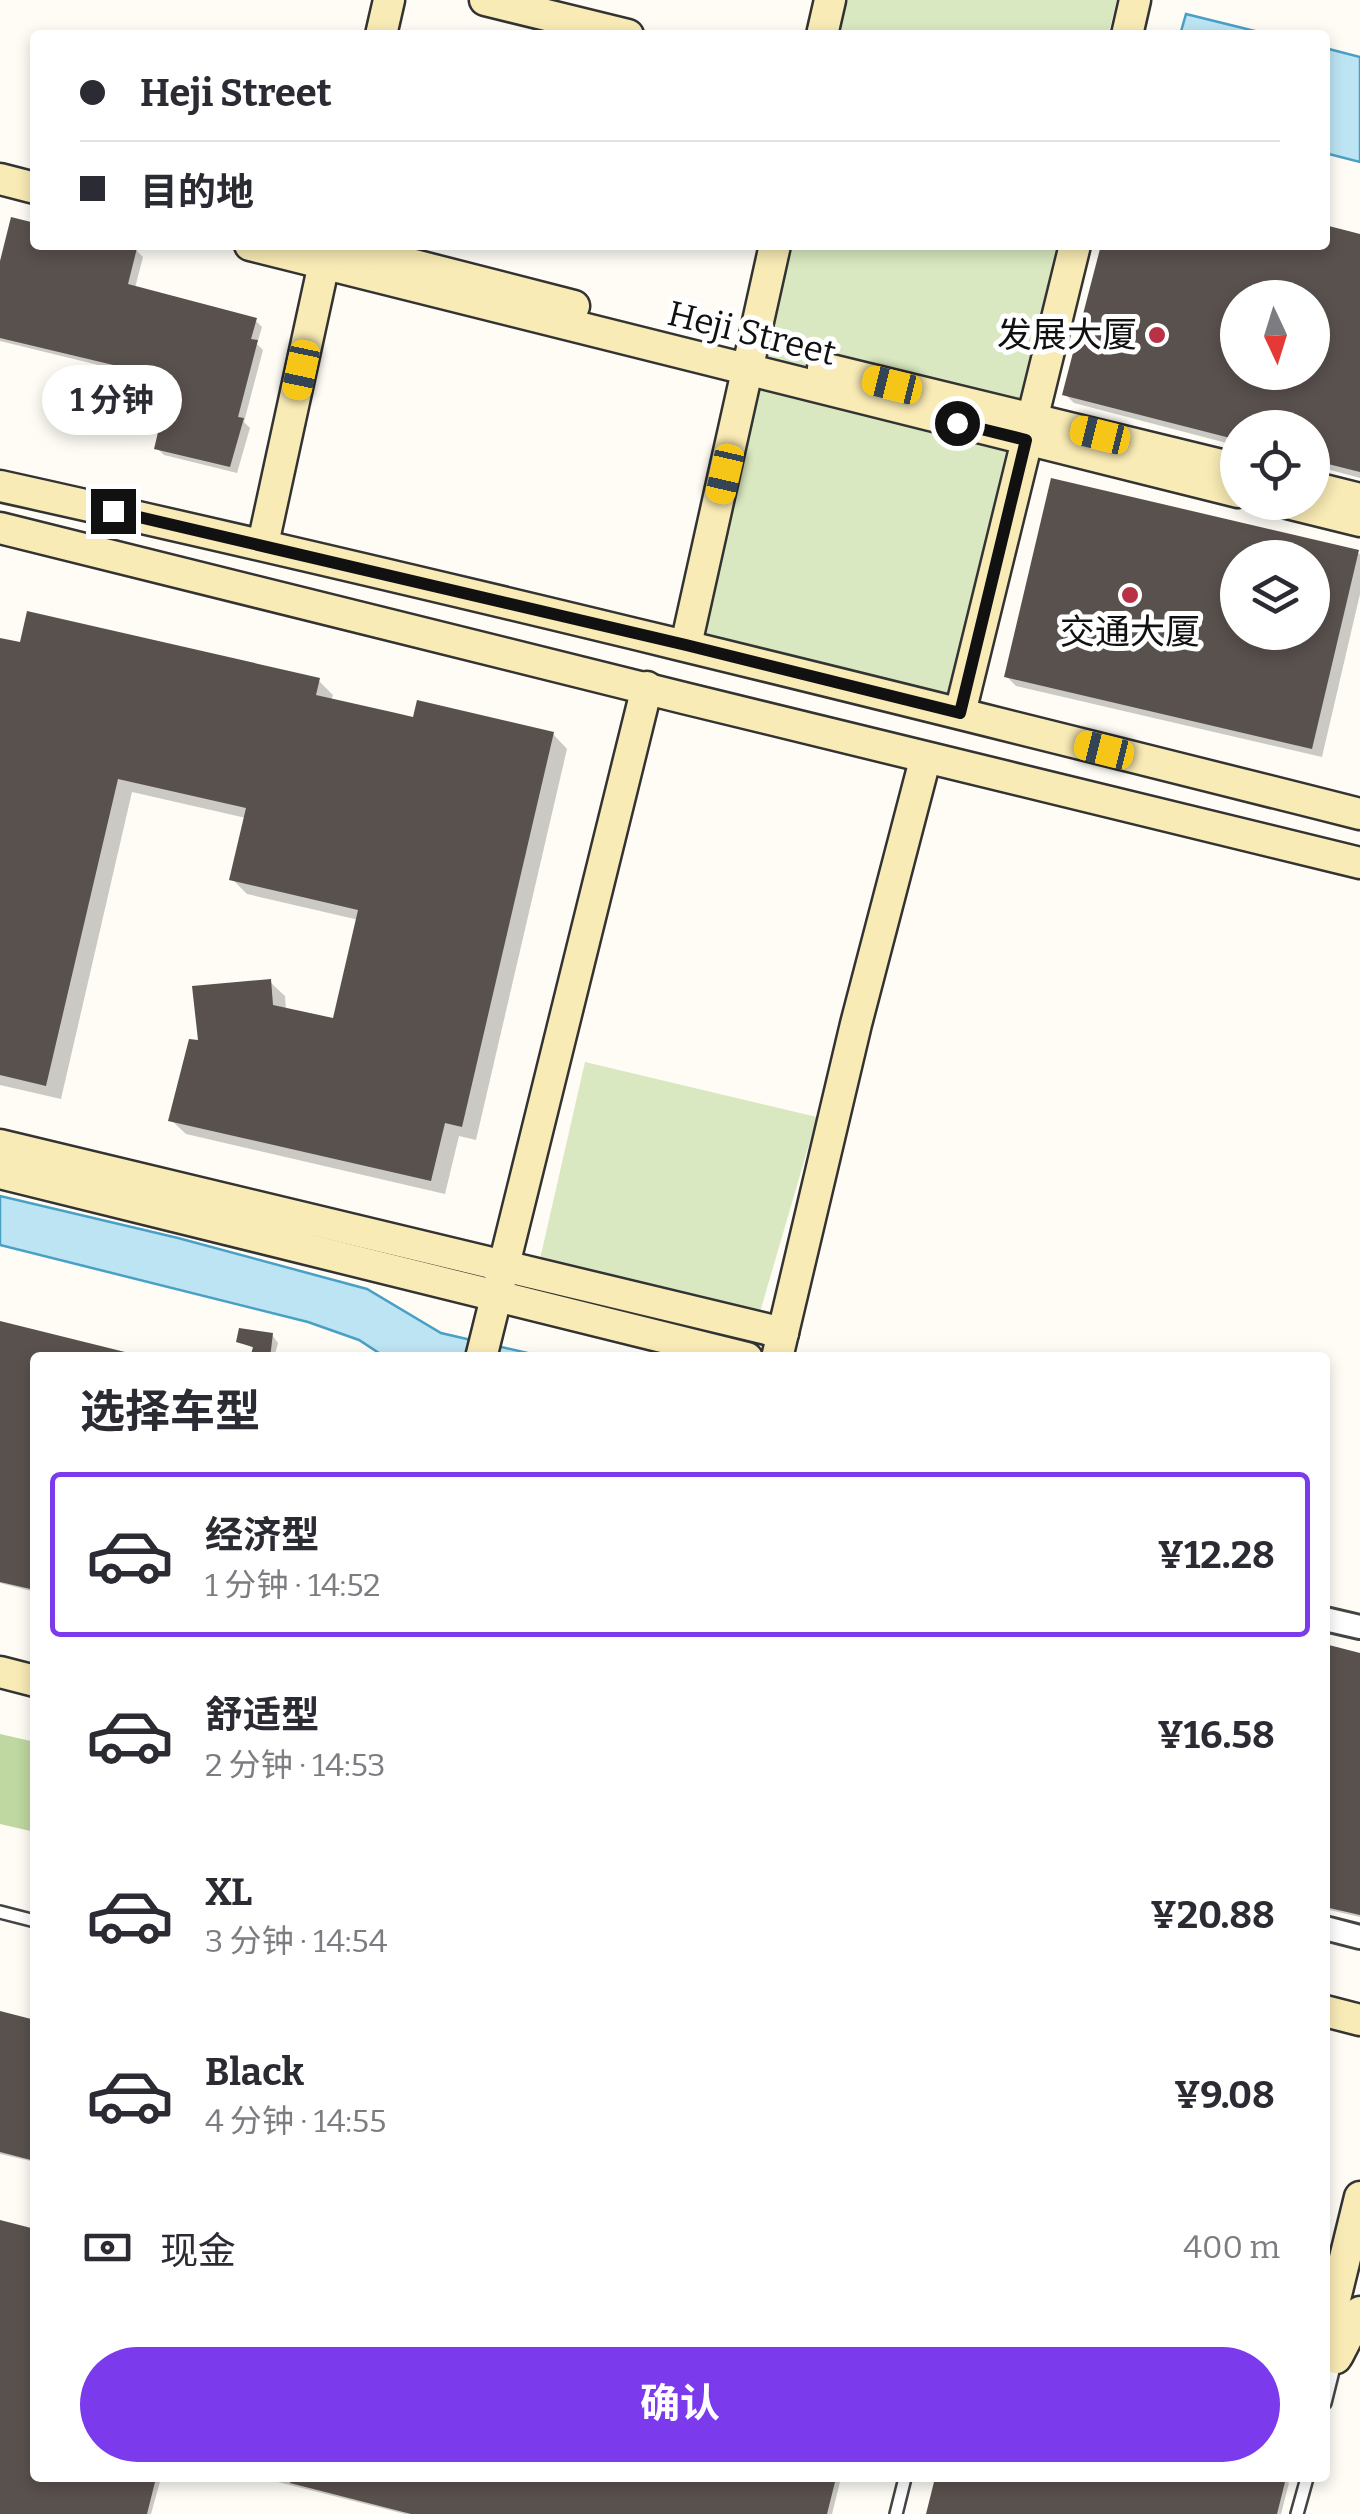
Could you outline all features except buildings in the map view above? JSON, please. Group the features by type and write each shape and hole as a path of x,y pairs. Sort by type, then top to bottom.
{"street":[{"path":"382,30 389,0"},
{"path":"485,0 608,30"},
{"path":"823,30 830,0"},
{"path":"1128,30 1135,0"},
{"path":"0,160 30,168"},
{"path":"0,179 30,187"},
{"path":"686,645 774,250"},
{"path":"960,713 1074,250"},
{"path":"263,544 329,252"},
{"name":"Heji Street","path":"329,252 1029,429 1220,487"},
{"name":"Heji Street","path":"1029,429 1220,465"},
{"path":"0,486 263,544 1358,808"},
{"path":"1330,491 1360,498"},
{"path":"1330,514 1360,521"},
{"path":"0,528 647,687 925,760 1360,863"},
{"path":"482,1352 647,687"},
{"path":"0,1173 500,1280 780,1346 856,1024 925,760"},
{"path":"0,1145 500,1280 728,1352"},
{"path":"1330,1620 1360,1627"},
{"path":"0,1672 30,1680"},
{"path":"1330,1929 1360,1937"},
{"path":"1330,2012 1360,2020"},
{"path":"1336,2358 1334,2304 1360,2196"},
{"path":"1336,2358 1360,2312"}],"lane":[{"path":"0,1912 30,1920"},
{"path":"1330,2383 1336,2358"},
{"path":"896,2514 904,2482"},
{"path":"1298,2514 1305,2482"}],"green space":[{"path":"847,0 1117,0 1109,30 840,30"},
{"path":"791,250 1056,250 947,695 704,633"},
{"path":"585,1062 817,1117 760,1312 540,1259"},
{"path":"0,1734 30,1741 30,1831 0,1824"}],"water":[{"path":"1186,14 1251,30 1181,30"},
{"path":"1330,49 1360,57 1360,162 1330,154"},
{"path":"0,1196 178,1238 367,1289 441,1333 523,1352 377,1352 359,1340 308,1322 0,1245"}],"place":[{"name":"发展大厦","path":"1157,335"},
{"name":"交通大厦","path":"1130,595"}],"route":[{"path":"113,511 960,713 1026,440 957,423"}]}
